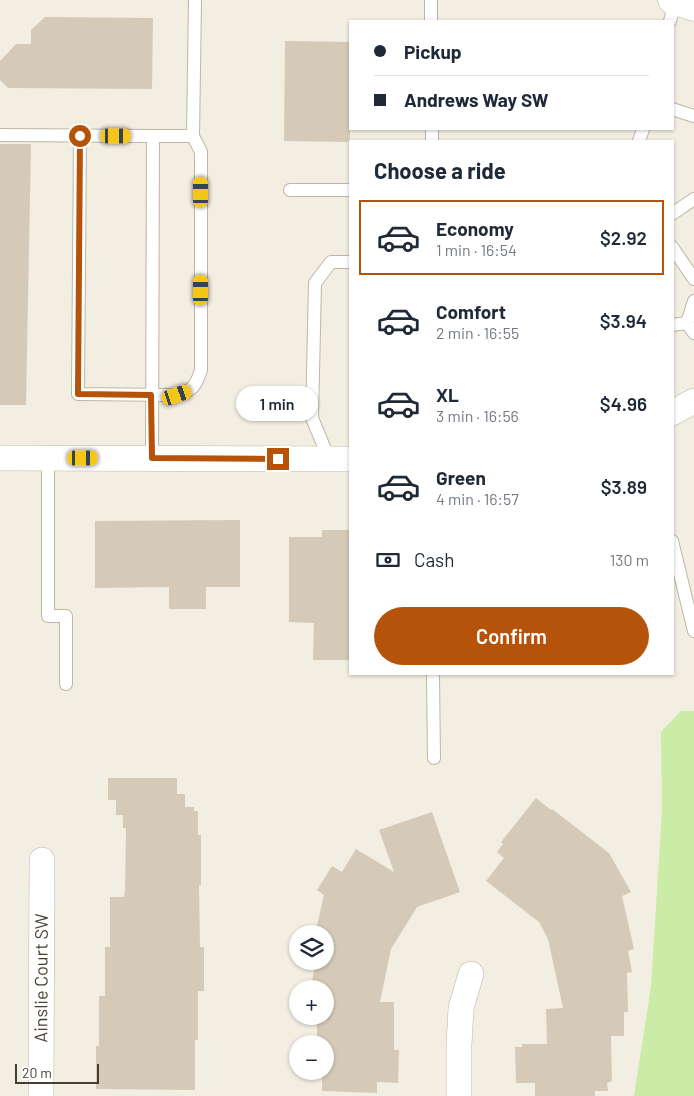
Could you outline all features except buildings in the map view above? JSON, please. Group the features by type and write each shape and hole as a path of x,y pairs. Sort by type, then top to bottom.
{"street":[{"path":"674,412 694,401"},
{"path":"0,458 339,459"},
{"name":"Ainslie Court SW","path":"41,1096 42,860"},
{"path":"459,1096 461,1008 471,974"}],"lane":[{"path":"80,136 78,394 177,395 189,391 197,382 201,370 201,152 193,136 195,0"},
{"path":"431,0 431,20"},
{"path":"674,110 694,116"},
{"path":"0,135 193,136"},
{"path":"152,458 153,136"},
{"path":"290,190 349,190"},
{"path":"674,213 694,199"},
{"path":"674,250 694,279"},
{"path":"339,459 312,418 315,283 331,262 349,262"},
{"path":"674,325 691,328 694,301"},
{"path":"48,458 48,616 66,616 66,684"},
{"path":"674,549 694,630"},
{"path":"433,677 434,758"}],"green space":[{"path":"681,711 694,711 694,1096 634,1096 651,986 662,811 661,732"}],"route":[{"path":"80,136 78,394 151,395 152,458 278,459"}]}
